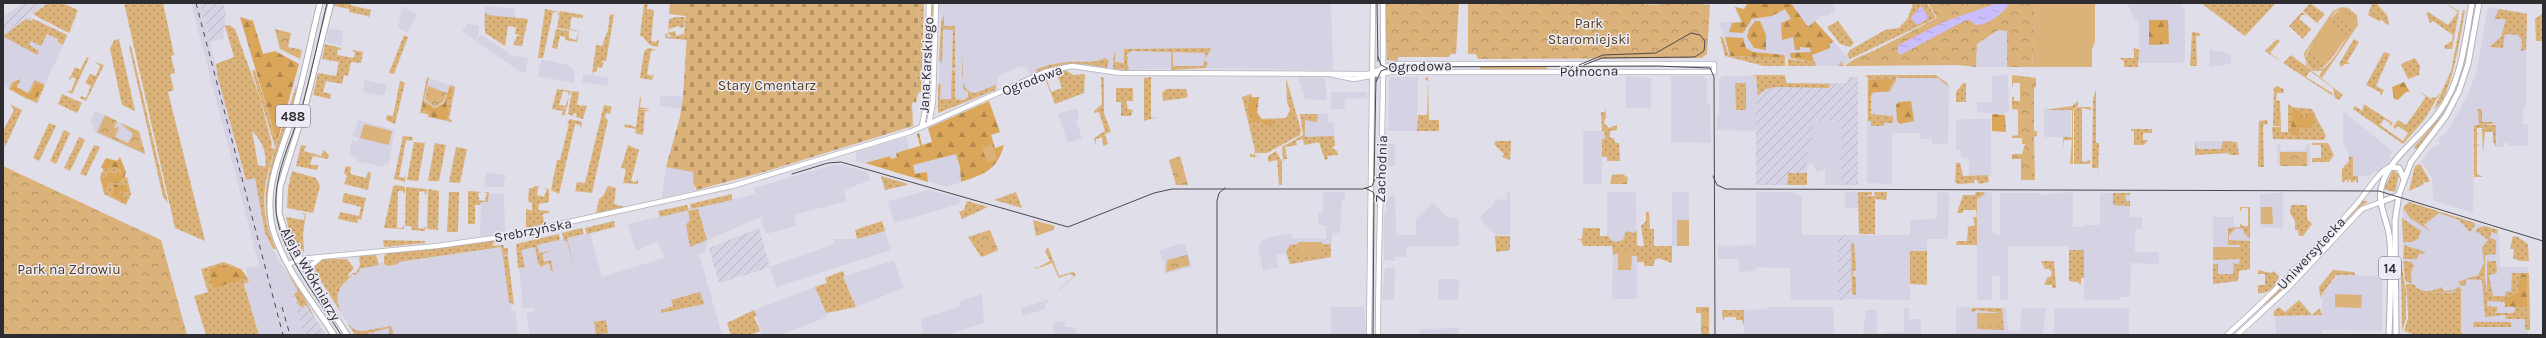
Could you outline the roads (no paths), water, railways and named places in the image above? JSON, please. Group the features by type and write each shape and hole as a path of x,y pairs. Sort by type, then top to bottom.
{"main road":[{"name":"Aleja Włókniarzy","path":"320,3 294,112 270,189 270,209 273,228 289,264 334,335"},
{"name":"Aleja Włókniarzy","path":"330,3 305,106 279,191 279,207 282,227 347,335"},
{"name":"Jana Karskiego","path":"922,126 926,104 929,3"},
{"name":"Jana Karskiego","path":"929,123 931,112 936,3"},
{"name":"Zachodnia","path":"1369,335 1373,3"},
{"name":"Zachodnia","path":"1378,335 1383,3"},
{"name":"14","path":"2389,335 2390,240 2381,202 2381,186 2390,167 2428,127 2449,96 2460,66 2472,3"},
{"name":"14","path":"2396,335 2395,221 2399,196 2412,159 2443,120 2459,91 2468,66 2479,3"},
{"name":"Ogrodowa","path":"1373,74 1383,66 1394,64 1465,64"},
{"name":"Północna","path":"1465,64 1714,64 1714,72 1518,70 1465,72"},
{"name":"Ogrodowa","path":"773,175 922,126 1046,72 1067,66 1120,73 1383,74 1465,72"},
{"path":"931,112 942,118"},
{"path":"2390,167 2399,168 2404,179"},
{"name":"Uniwersytecka","path":"2227,335 2283,283 2362,198 2380,176 2390,167"},
{"name":"Srebrzyńska","path":"289,264 300,259 437,246 524,233 732,186 773,175"},
{"path":"2381,202 2399,196"},
{"name":"Uniwersytecka","path":"2237,335 2289,287 2362,209 2381,202"},
{"path":"311,277 312,265 322,257"}],"water":[{"path":"1998,3 2010,3 2004,11 1991,21 1976,25 1969,20 1966,20 1900,55 1897,51 1899,45 1943,22"},
{"path":"1921,6 1929,18 1917,25 1911,18"}],"tram line":[{"path":"327,3 303,104 278,180 276,211 279,227 284,241 298,269 341,335"},
{"path":"1377,3 1378,61"},
{"path":"1579,65 1603,55 1656,53 1691,33 1700,35 1705,41 1704,51 1695,57 1602,58 1584,65"},
{"path":"1378,57 1381,65 1389,69"},
{"path":"1376,82 1381,71 1391,67 1657,66 1710,68 1714,77 1715,335"},
{"path":"1374,181 1376,77"},
{"path":"792,174 828,163 841,162 1068,227 1154,193 1172,189 1363,189 1372,186 1376,176"},
{"path":"1713,176 1717,185 1726,189 2379,191 2543,241"},
{"path":"1217,335 1217,201 1219,193 1225,188"},
{"path":"1365,188 1373,192 1376,200"},
{"path":"1373,335 1374,195"}],"railway":[{"path":"196,3 283,335"},
{"path":"282,307 290,335"}],"park label":[{"name":"Park Staromiejski","path":"1589,32"},
{"name":"Stary Cmentarz","path":"767,85"},
{"name":"Park na Zdrowiu","path":"69,269"}]}
